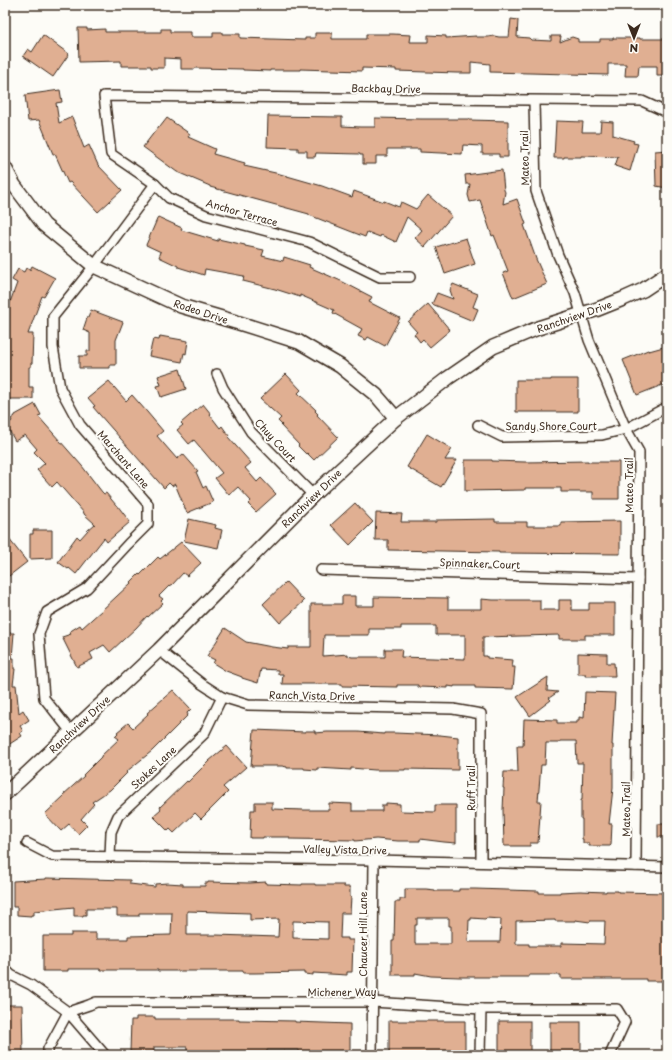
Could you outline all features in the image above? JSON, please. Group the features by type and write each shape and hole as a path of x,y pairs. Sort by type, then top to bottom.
{"street":[{"name":"Backbay Drive","path":"104,96 642,101 666,112"},
{"name":"Anchor Terrace","path":"104,96 111,154 155,184 169,198 206,215 309,242 380,277 410,277"},
{"name":"Mateo Trail","path":"534,101 536,190 558,255 575,293 589,340 626,429 639,452 636,866"},
{"name":"Rodeo Drive","path":"5,168 14,185 44,225 94,266 181,306 300,342 340,366 376,395 396,418"},
{"name":"Marchant Lane","path":"71,732 44,698 38,634 47,612 87,588 148,524 148,504 80,426 60,388 53,347 53,317 94,266 155,184"},
{"name":"Ranchview Drive","path":"5,794 159,650 313,495 396,418 448,378 493,347 538,328 623,299 643,290 667,274"},
{"name":"Chuy Court","path":"217,374 251,432 313,495"},
{"name":"Sandy Shore Court","path":"478,425 502,437 602,435 626,429 667,407"},
{"name":"Spinnaker Court","path":"321,570 638,578"},
{"name":"Ranch Vista Drive","path":"159,650 202,684 222,697 248,705 454,709 481,714"},
{"name":"Stokes Lane","path":"110,857 111,832 118,816 204,734 222,697"},
{"name":"Ruff Trail","path":"481,714 481,862"},
{"name":"Valley Vista Drive","path":"27,843 52,856 374,860 667,867"},
{"name":"Chaucer Hill Lane","path":"372,1055 374,860"},
{"path":"5,969 11,975 31,985 68,1012 105,1055"},
{"name":"Michener Way","path":"68,1012 89,1006 96,1002 373,1002 481,1009 617,1009 625,1022 610,1055"},
{"path":"480,1055 481,1009"},
{"path":"48,1055 48,1049 68,1012"}],"building":[{"path":"511,19 518,20 517,37 529,38 531,40 551,41 551,36 561,36 560,42 572,37 578,39 578,42 600,42 600,39 613,38 667,39 667,76 657,76 657,66 639,66 638,76 625,76 626,64 608,64 608,75 490,72 490,64 471,62 471,73 457,73 396,71 396,69 362,68 362,71 300,69 270,71 243,69 181,69 181,59 164,58 164,68 151,68 151,66 121,66 121,61 79,62 78,28 87,28 87,30 105,29 105,32 161,32 161,29 170,29 170,32 191,32 191,37 213,37 213,32 222,32 222,34 240,34 240,38 305,40 305,38 315,38 315,33 332,33 332,39 366,39 366,34 393,34 411,35 410,42 428,42 428,35 446,36 446,38 476,36 509,37"},
{"path":"43,35 69,54 53,77 23,56 28,49 32,52"},
{"path":"60,90 62,102 56,103 59,123 72,117 84,148 89,145 98,165 122,190 98,212 70,182 68,183 55,154 53,154 39,120 28,121 25,95"},
{"path":"268,116 342,117 342,126 360,127 375,127 375,118 508,121 508,157 499,157 499,154 482,154 482,146 463,145 462,154 420,152 420,149 387,149 387,156 376,156 376,164 363,164 363,155 360,154 316,153 315,157 307,157 307,151 298,151 298,148 267,147"},
{"path":"167,118 190,134 188,137 215,149 213,154 245,163 244,166 322,186 352,197 354,191 399,207 401,202 416,209 428,195 452,216 425,247 415,238 422,230 407,217 396,242 381,235 380,237 367,232 365,237 309,214 210,187 177,172 143,147"},
{"path":"556,121 583,122 582,132 600,132 601,121 613,122 613,135 634,141 633,143 638,144 630,171 615,166 618,157 581,156 554,158"},
{"path":"667,150 667,188 656,186 655,151"},
{"path":"502,170 505,192 503,204 517,199 536,259 547,284 513,298 503,273 508,271 494,235 492,236 480,200 470,202 468,195 470,184 466,184 465,175"},
{"path":"158,217 182,228 181,230 218,241 218,239 264,250 262,256 283,261 284,257 310,265 309,267 372,297 369,302 400,318 385,346 368,337 366,340 358,336 362,329 333,313 334,310 300,295 300,297 243,281 244,276 205,269 204,275 178,267 159,257 161,252 146,245"},
{"path":"466,238 475,264 445,274 436,247"},
{"path":"32,266 55,278 44,297 42,296 28,334 33,334 32,363 31,367 29,367 29,387 33,387 33,399 5,399 5,316 17,283 12,280 18,269 24,272 26,268 30,270"},
{"path":"453,284 478,294 473,307 478,309 473,321 432,304 437,293 453,299 450,290"},
{"path":"428,304 450,330 430,347 423,339 420,342 414,334 417,332 408,322"},
{"path":"91,310 123,322 116,340 116,365 110,365 110,368 79,368 79,356 87,356 87,351 90,351 90,333 83,330"},
{"path":"160,336 188,341 186,354 184,353 182,362 149,356 153,339 159,340"},
{"path":"667,346 667,383 637,395 623,360 648,350"},
{"path":"180,369 186,389 161,397 157,386 161,385 158,376"},
{"path":"286,374 301,390 298,393 316,410 317,415 338,437 314,460 298,446 299,445 281,426 282,425 278,421 281,418 260,399"},
{"path":"578,379 578,412 516,412 516,380"},
{"path":"109,381 126,401 132,395 163,431 157,436 177,459 183,454 198,471 196,472 203,488 206,486 213,502 187,513 175,484 172,486 169,483 164,488 99,414 93,407 95,406 88,398"},
{"path":"35,404 41,415 38,416 82,466 102,492 104,494 106,493 130,522 107,542 104,538 76,574 58,562 77,536 80,539 95,524 84,514 57,482 52,487 37,470 45,463 34,452 37,449 25,435 15,441 6,425 12,421 11,419 15,415"},
{"path":"203,404 220,428 222,426 229,436 228,437 251,463 245,468 257,482 261,478 276,494 256,512 248,504 251,501 238,487 229,495 215,478 222,473 194,440 189,444 177,430 183,425 181,423"},
{"path":"427,434 452,449 445,460 457,460 441,487 407,467"},
{"path":"465,460 525,462 619,462 619,499 593,499 593,492 561,492 561,488 465,491"},
{"path":"355,503 373,522 350,545 331,525"},
{"path":"376,513 402,514 401,522 495,519 495,522 527,522 527,526 561,526 561,522 620,521 620,554 388,550 388,540 375,540"},
{"path":"189,519 216,525 215,528 222,530 218,548 184,541"},
{"path":"33,530 52,530 52,558 30,559 30,534 33,534"},
{"path":"5,534 27,562 5,579"},
{"path":"181,542 201,563 187,576 183,573 172,585 170,585 159,596 163,599 161,601 163,603 148,617 147,616 110,652 104,645 90,653 93,659 77,667 62,637 71,634 69,632 80,625 82,628 158,557 160,559"},
{"path":"286,582 304,601 280,623 263,604"},
{"path":"342,596 355,596 355,606 374,606 374,597 448,598 448,609 481,609 481,599 540,600 540,610 559,610 559,600 572,600 572,610 589,610 589,603 615,603 615,635 585,635 585,639 559,639 559,635 483,637 483,656 487,656 487,658 513,660 512,667 515,667 513,689 475,688 475,686 448,686 448,688 418,687 418,685 397,685 397,687 342,686 342,684 282,684 283,674 278,674 278,670 261,669 258,683 226,671 213,663 215,660 207,656 225,628 246,642 288,649 288,647 311,647 311,604 342,604","holes":["401,626 436,626 436,635 465,635 465,659 401,657 402,649 385,649 385,657 352,657 348,656 348,654 323,656 324,635 369,635 369,629 401,629"]},
{"path":"5,633 14,633 12,658 14,658 15,669 13,685 16,685 19,713 23,710 29,720 20,726 23,731 20,733 22,736 5,747"},
{"path":"578,653 607,654 607,663 614,663 615,676 585,676 586,674 578,674"},
{"path":"548,677 547,691 558,692 549,698 551,700 530,716 517,697"},
{"path":"173,690 191,709 187,713 188,715 152,751 126,772 127,773 110,790 92,802 94,804 81,819 87,825 78,834 69,824 61,831 45,814 119,739 115,736 118,733 117,732 128,723 133,728 148,714 147,713"},
{"path":"585,692 615,693 612,745 613,788 609,824 612,824 611,845 589,846 589,843 583,843 581,800 583,763 577,763 576,741 560,741 559,743 546,743 545,765 541,765 538,801 541,801 538,843 530,843 530,846 504,846 504,772 518,772 517,746 523,746 524,719 557,720 557,723 577,723 579,717 584,718"},
{"path":"254,730 315,731 315,733 395,733 458,737 458,770 375,770 351,768 351,770 317,768 317,770 287,768 282,766 251,766"},
{"path":"227,746 246,767 223,787 228,792 201,819 195,813 174,833 170,829 168,831 153,816 161,809 160,807 187,781 188,782"},
{"path":"255,802 272,802 272,809 304,810 329,810 329,803 352,804 352,811 382,811 382,805 386,805 386,803 400,804 400,811 435,812 435,805 456,805 456,843 420,839 420,841 376,839 355,841 289,839 289,837 250,838 251,810 255,810"},
{"path":"658,824 667,824 667,837 658,837"},
{"path":"46,879 130,880 130,884 155,887 155,884 167,883 183,884 183,886 205,886 205,883 208,882 266,882 266,884 344,885 344,887 350,887 350,913 341,913 340,938 348,938 348,940 353,940 352,972 347,972 347,975 313,973 313,975 304,974 304,972 243,973 243,971 68,969 68,971 43,971 43,936 71,936 71,933 96,933 96,939 128,939 128,936 171,935 172,913 139,913 139,916 117,916 117,909 86,909 86,915 74,916 74,907 34,911 34,915 31,916 17,915 17,907 13,907 13,881","holes":["187,911 250,913 250,920 279,919 278,937 187,935","293,921 328,922 328,939 293,938"]},
{"path":"405,889 459,891 459,889 475,889 539,891 539,893 618,891 667,893 667,981 646,981 646,979 561,979 561,975 529,975 529,977 460,977 431,976 415,973 415,975 392,975 392,941 394,941 395,902 400,902 400,899 405,899","holes":["417,918 449,918 449,926 451,926 451,944 415,944 415,925 417,925","471,918 501,919 500,942 468,942 469,920 471,920","516,921 605,921 604,944 561,943 561,946 529,946 529,944 516,944"]},
{"path":"5,1005 22,1005 23,1055 5,1055"},
{"path":"136,1017 155,1017 155,1019 239,1019 350,1024 350,1055 299,1055 299,1050 267,1050 267,1053 211,1053 211,1055 187,1055 187,1047 154,1047 154,1054 135,1054 135,1052 130,1052 131,1020 136,1020"},
{"path":"389,1021 465,1021 465,1055 389,1055"},
{"path":"499,1021 530,1021 530,1055 499,1055"},
{"path":"550,1022 581,1022 581,1055 550,1055"}]}
